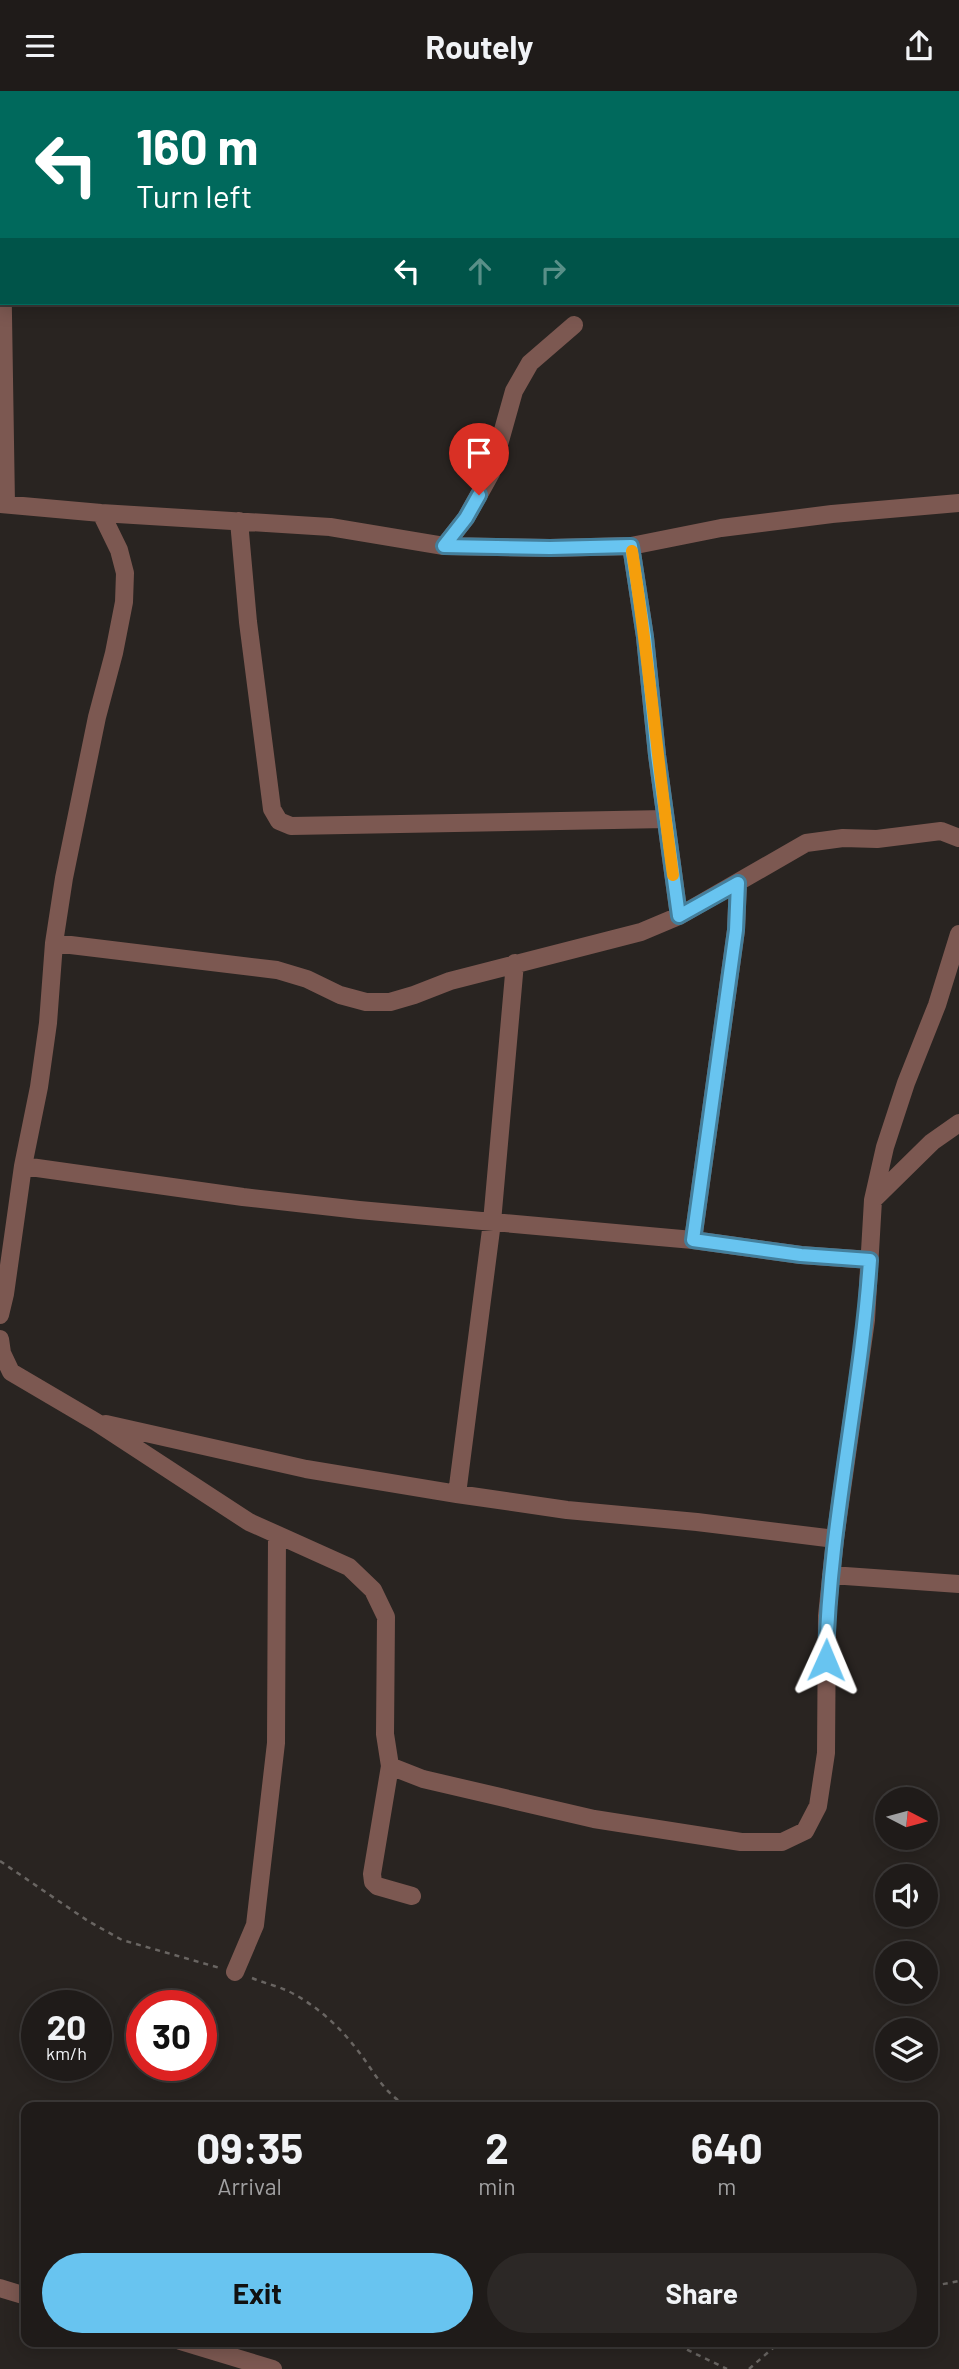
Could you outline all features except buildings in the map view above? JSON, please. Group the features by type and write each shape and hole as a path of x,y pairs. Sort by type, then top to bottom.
{"street":[{"path":"2,305 3,504 101,513 330,527 444,546 550,548 631,546 721,529 832,514 959,503"},
{"path":"444,546 466,518 491,473 514,391 530,363 574,325"},
{"path":"0,1315 23,1166 39,1087 48,1023 54,943 81,795 124,602 125,573 120,550 101,513"},
{"path":"239,521 248,622 272,809 279,821 291,826 666,819"},
{"path":"631,546 645,637 657,755 679,916"},
{"path":"54,943 277,970 307,979 340,995 366,1002 390,1002 450,981 641,932 679,916 806,843 843,838 877,839 941,831 959,838"},
{"path":"693,1240 736,930 738,883"},
{"path":"390,1766 423,1779 594,1819 741,1842 782,1842 806,1831 818,1806 826,1753 827,1616 835,1539 866,1320 873,1200 906,1083 937,1005 959,935"},
{"path":"457,1495 492,1222 515,963"},
{"path":"873,1200 932,1142 959,1123"},
{"path":"23,1166 243,1197 693,1240 801,1255 870,1260"},
{"path":"0,1339 2,1353 11,1372 96,1422 249,1522 348,1567 373,1590 386,1616 385,1734 390,1766 372,1874 373,1882 377,1887 412,1896"},
{"path":"96,1422 306,1469 457,1495 567,1510 835,1539"},
{"path":"235,1972 255,1925 276,1743 278,1536"},
{"path":"831,1575 959,1584"},
{"path":"0,2288 21,2294"},
{"path":"200,2347 273,2369"}],"path":[{"path":"0,1861 88,1921 122,1940 235,1972 289,1992 322,2014 355,2046 375,2078 399,2102"},
{"path":"938,2285 959,2281"},
{"path":"681,2347 727,2369"},
{"path":"749,2369 775,2347"}],"slow traffic":[{"path":"632,551 645,637 673,875"}],"route":[{"path":"479,495 466,518 444,546 631,546 645,637 657,755 679,916 738,883 736,930 693,1240 801,1255 870,1260 866,1320 835,1539 827,1616 826,1660"}]}
